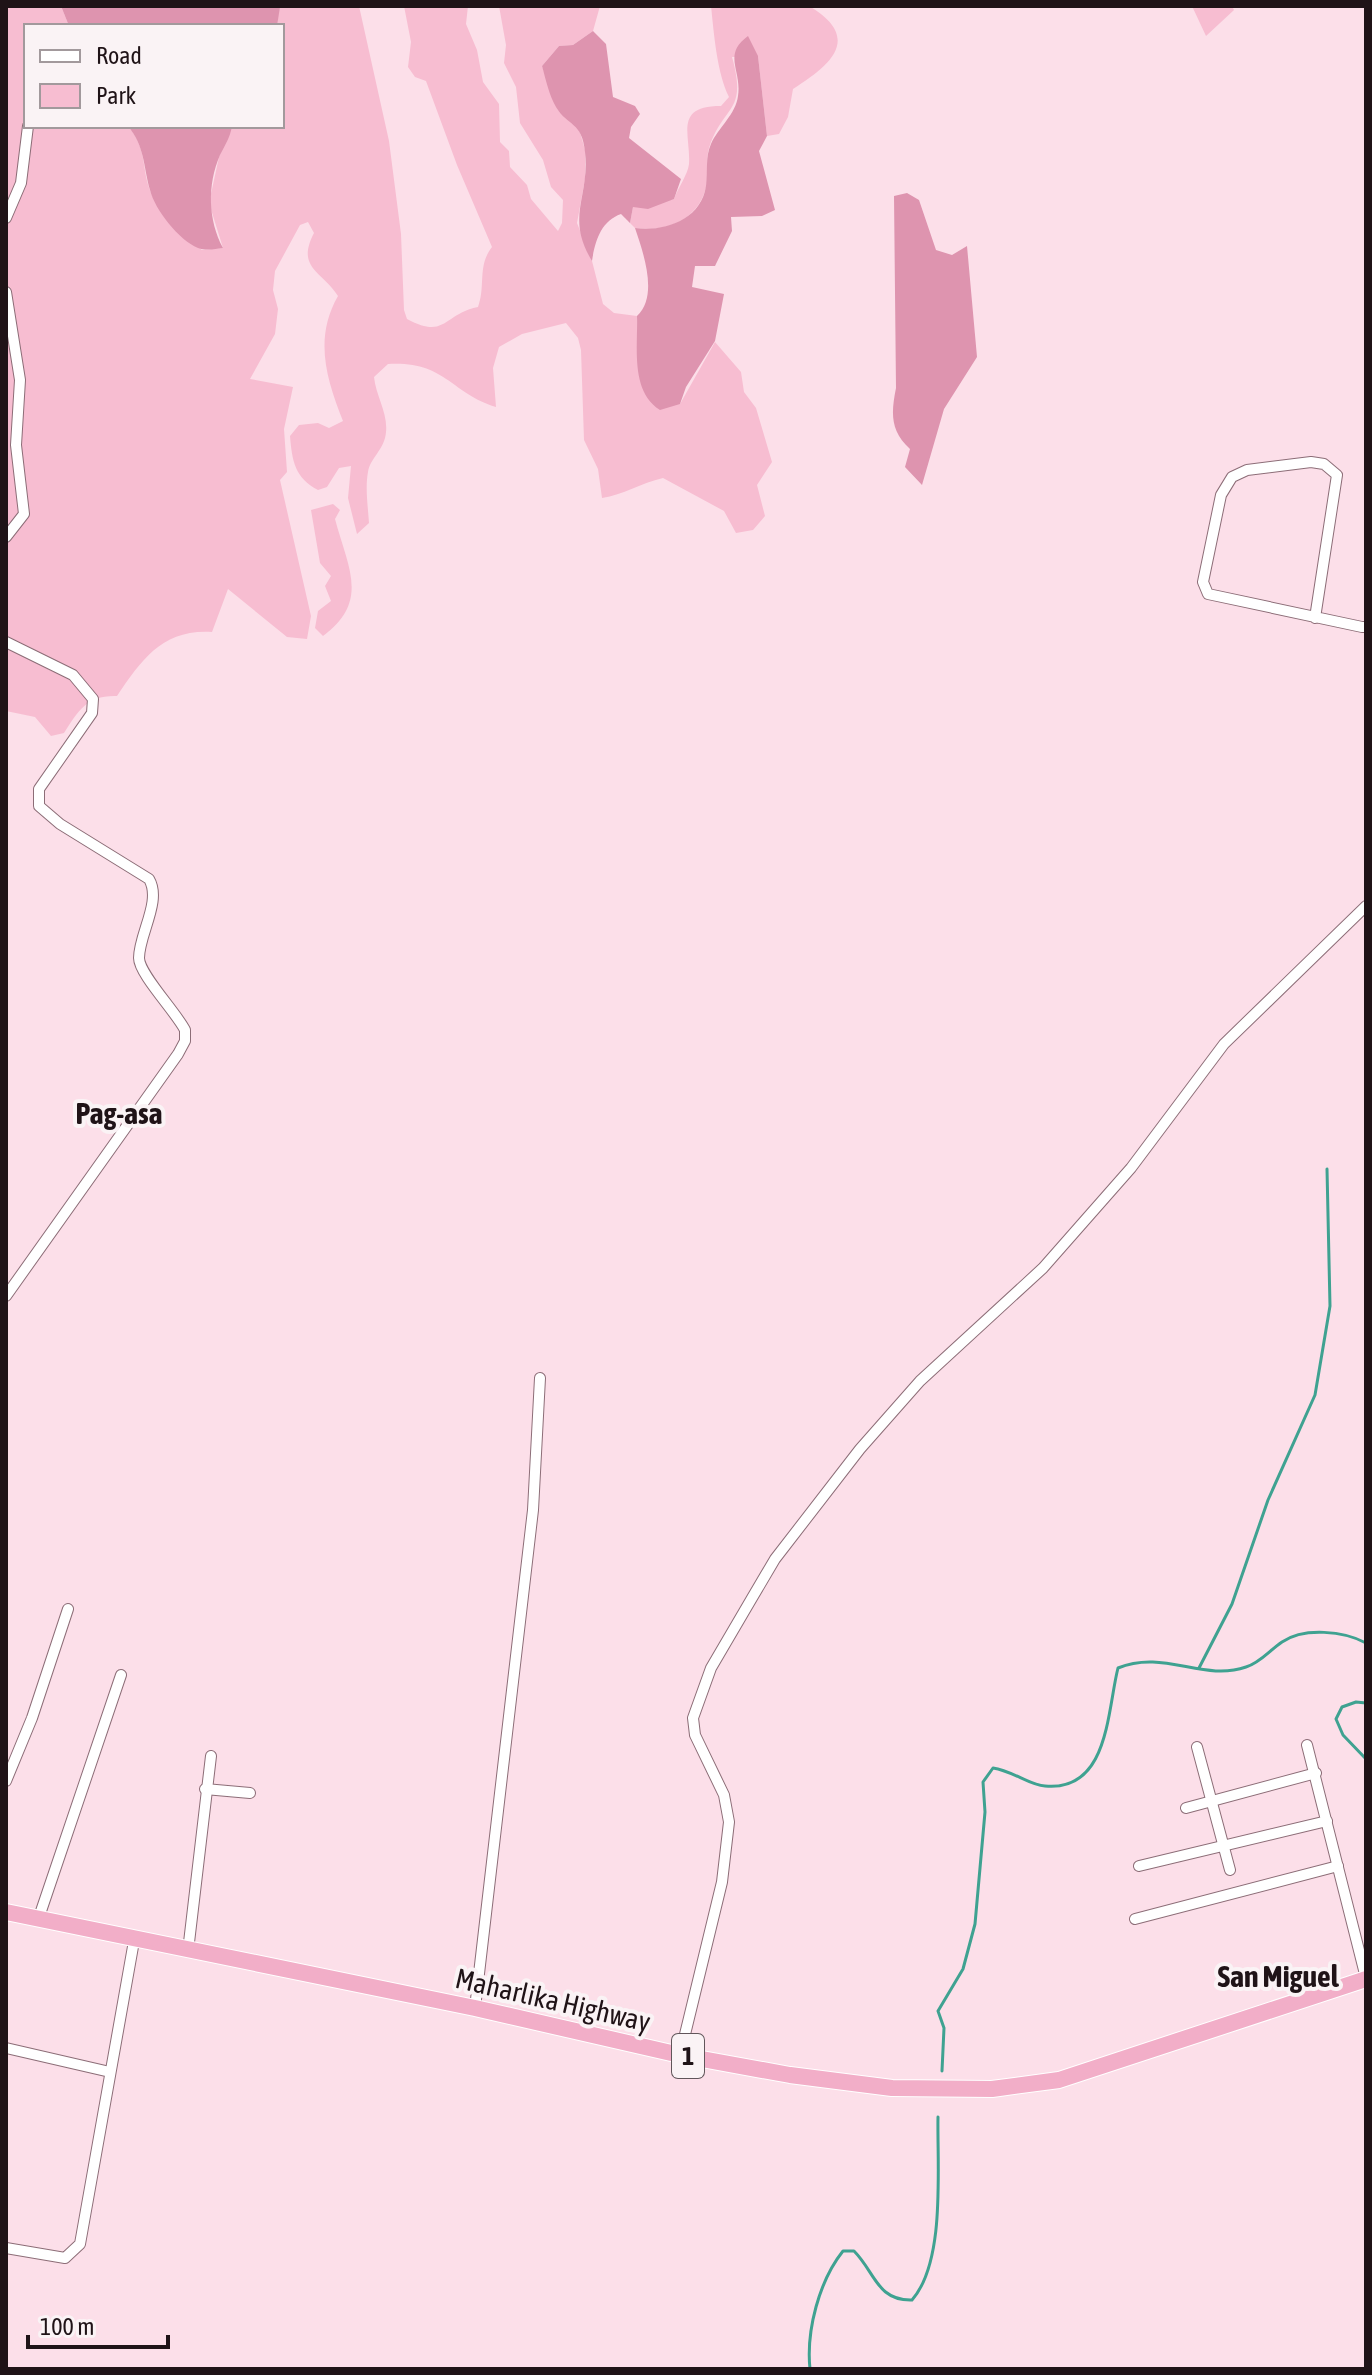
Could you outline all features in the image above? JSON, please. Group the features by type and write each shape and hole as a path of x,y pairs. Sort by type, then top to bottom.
{"highway":[{"name":"Maharlika Highway","path":"6,1912 134,1941 475,2008 680,2055 790,2075 892,2088 945,2091 1059,2080 1366,1979"}],"street":[{"path":"6,218 21,183 28,128"},
{"path":"6,292 20,380 16,445 24,514 6,537"},
{"path":"1315,618 1337,475 1324,464 1311,462 1239,472 1227,482 1221,495 1204,590 1214,597 1315,618 1366,627"},
{"path":"6,642 73,675 93,699 92,713 39,789 39,806 60,824 149,879 153,892 140,951 140,967 185,1030 185,1041 6,1296"},
{"path":"680,2055 722,1882 729,1822 724,1795 695,1735 693,1718 711,1668 760,1585 860,1449 920,1381 1043,1268 1131,1168 1224,1044 1366,906"},
{"path":"475,2008 533,1510 540,1378"},
{"path":"6,1781 32,1718 68,1609"},
{"path":"38,1920 121,1675"},
{"path":"1307,1745 1366,1979"},
{"path":"1197,1747 1230,1870"},
{"path":"188,1951 211,1756"},
{"path":"1186,1808 1316,1773"},
{"path":"205,1789 250,1793"},
{"path":"1139,1866 1327,1821"},
{"path":"1135,1919 1338,1866"},
{"path":"6,2248 65,2258 80,2244 134,1941"},
{"path":"6,2048 110,2072"}],"green space":[{"path":"6,6 61,6 68,24 24,24 24,128 130,128 142,152 148,186 156,204 202,250 223,248 209,203 219,157 231,128 284,128 284,24 277,24 279,6 359,6 389,141 401,234 404,310 407,319 430,327 444,324 466,310 478,307 483,269 492,247 426,81 415,77 408,67 411,42 404,6 468,6 466,24 477,50 483,82 499,104 500,142 509,151 510,167 527,185 531,199 558,231 562,223 563,200 551,187 543,160 520,123 516,87 504,63 506,45 499,6 600,6 593,31 573,45 559,46 542,66 558,110 578,125 585,150 585,179 577,223 592,261 603,304 614,313 637,316 637,332 680,404 715,342 741,372 744,392 756,408 772,462 757,485 765,516 753,530 736,533 724,511 663,478 602,498 598,469 584,440 581,350 578,338 566,323 522,334 499,347 493,368 496,407 423,367 388,364 374,377 386,432 368,472 369,523 357,534 348,498 351,466 339,468 327,487 318,490 304,480 296,468 292,453 290,436 299,425 318,423 329,428 343,421 325,358 326,327 338,296 309,261 309,245 314,233 308,222 300,225 275,271 273,290 278,309 275,334 250,379 293,387 284,429 287,472 280,480 311,616 307,639 287,637 228,589 212,632 195,632 167,641 145,659 117,696 91,701 79,711 64,733 51,736 35,717 6,711"},
{"path":"711,6 809,6 835,29 838,40 836,50 829,61 793,89 788,117 779,134 767,136 758,56 732,57 737,89 735,99 709,148 706,186 700,202 677,223 657,228 635,228 630,223 633,207 674,199 688,168 690,117 706,107 721,106 729,97 719,65"},
{"path":"1192,6 1232,6 1234,10 1206,36"},
{"path":"333,504 340,510 335,519 349,568 351,597 338,623 323,636 315,628 318,611 331,601 325,586 331,576 320,563 311,510"}],"shaded area":[{"path":"61,6 280,7 277,24 68,24"},
{"path":"593,31 606,44 613,97 635,106 640,114 631,127 629,138 681,179 674,199 648,209 633,207 630,223 621,214 608,221 597,239 592,261 584,245 579,219 586,168 583,142 578,129 556,107 542,66 559,46 573,45"},
{"path":"748,36 758,56 767,136 759,151 775,210 762,216 731,217 732,231 715,266 695,266 692,287 724,294 715,341 686,387 680,404 660,410 644,392 638,368 637,316 644,307 648,286 645,261 635,228 658,228 680,221 703,198 709,149 737,103 739,87 734,56 740,43"},
{"path":"130,128 232,128 216,166 211,190 214,226 223,248 198,248 169,224 153,198 141,149"},
{"path":"907,193 919,200 936,250 952,255 967,246 977,357 944,409 922,485 905,467 910,449 895,428 893,414 896,388 894,196"}],"waterway":[{"path":"1199,1668 1232,1604 1268,1500 1315,1395 1330,1306 1327,1169"},
{"path":"942,2071 944,2028 938,2011 963,1969 975,1924 985,1812 983,1782 993,1768 1045,1786 1066,1784 1082,1776 1093,1763 1101,1745 1118,1668 1151,1662 1230,1671 1256,1663 1282,1642 1301,1634 1336,1633 1366,1643"},
{"path":"1366,1703 1356,1702 1342,1707 1336,1719 1343,1735 1366,1759"},
{"path":"810,2369 810,2339 816,2307 827,2277 843,2251 854,2251 878,2284 891,2296 912,2300 923,2283 935,2238 938,2117"}],"district":[{"name":"Pag-asa","path":"119,1114"},
{"name":"San Miguel","path":"1278,1977"}]}
